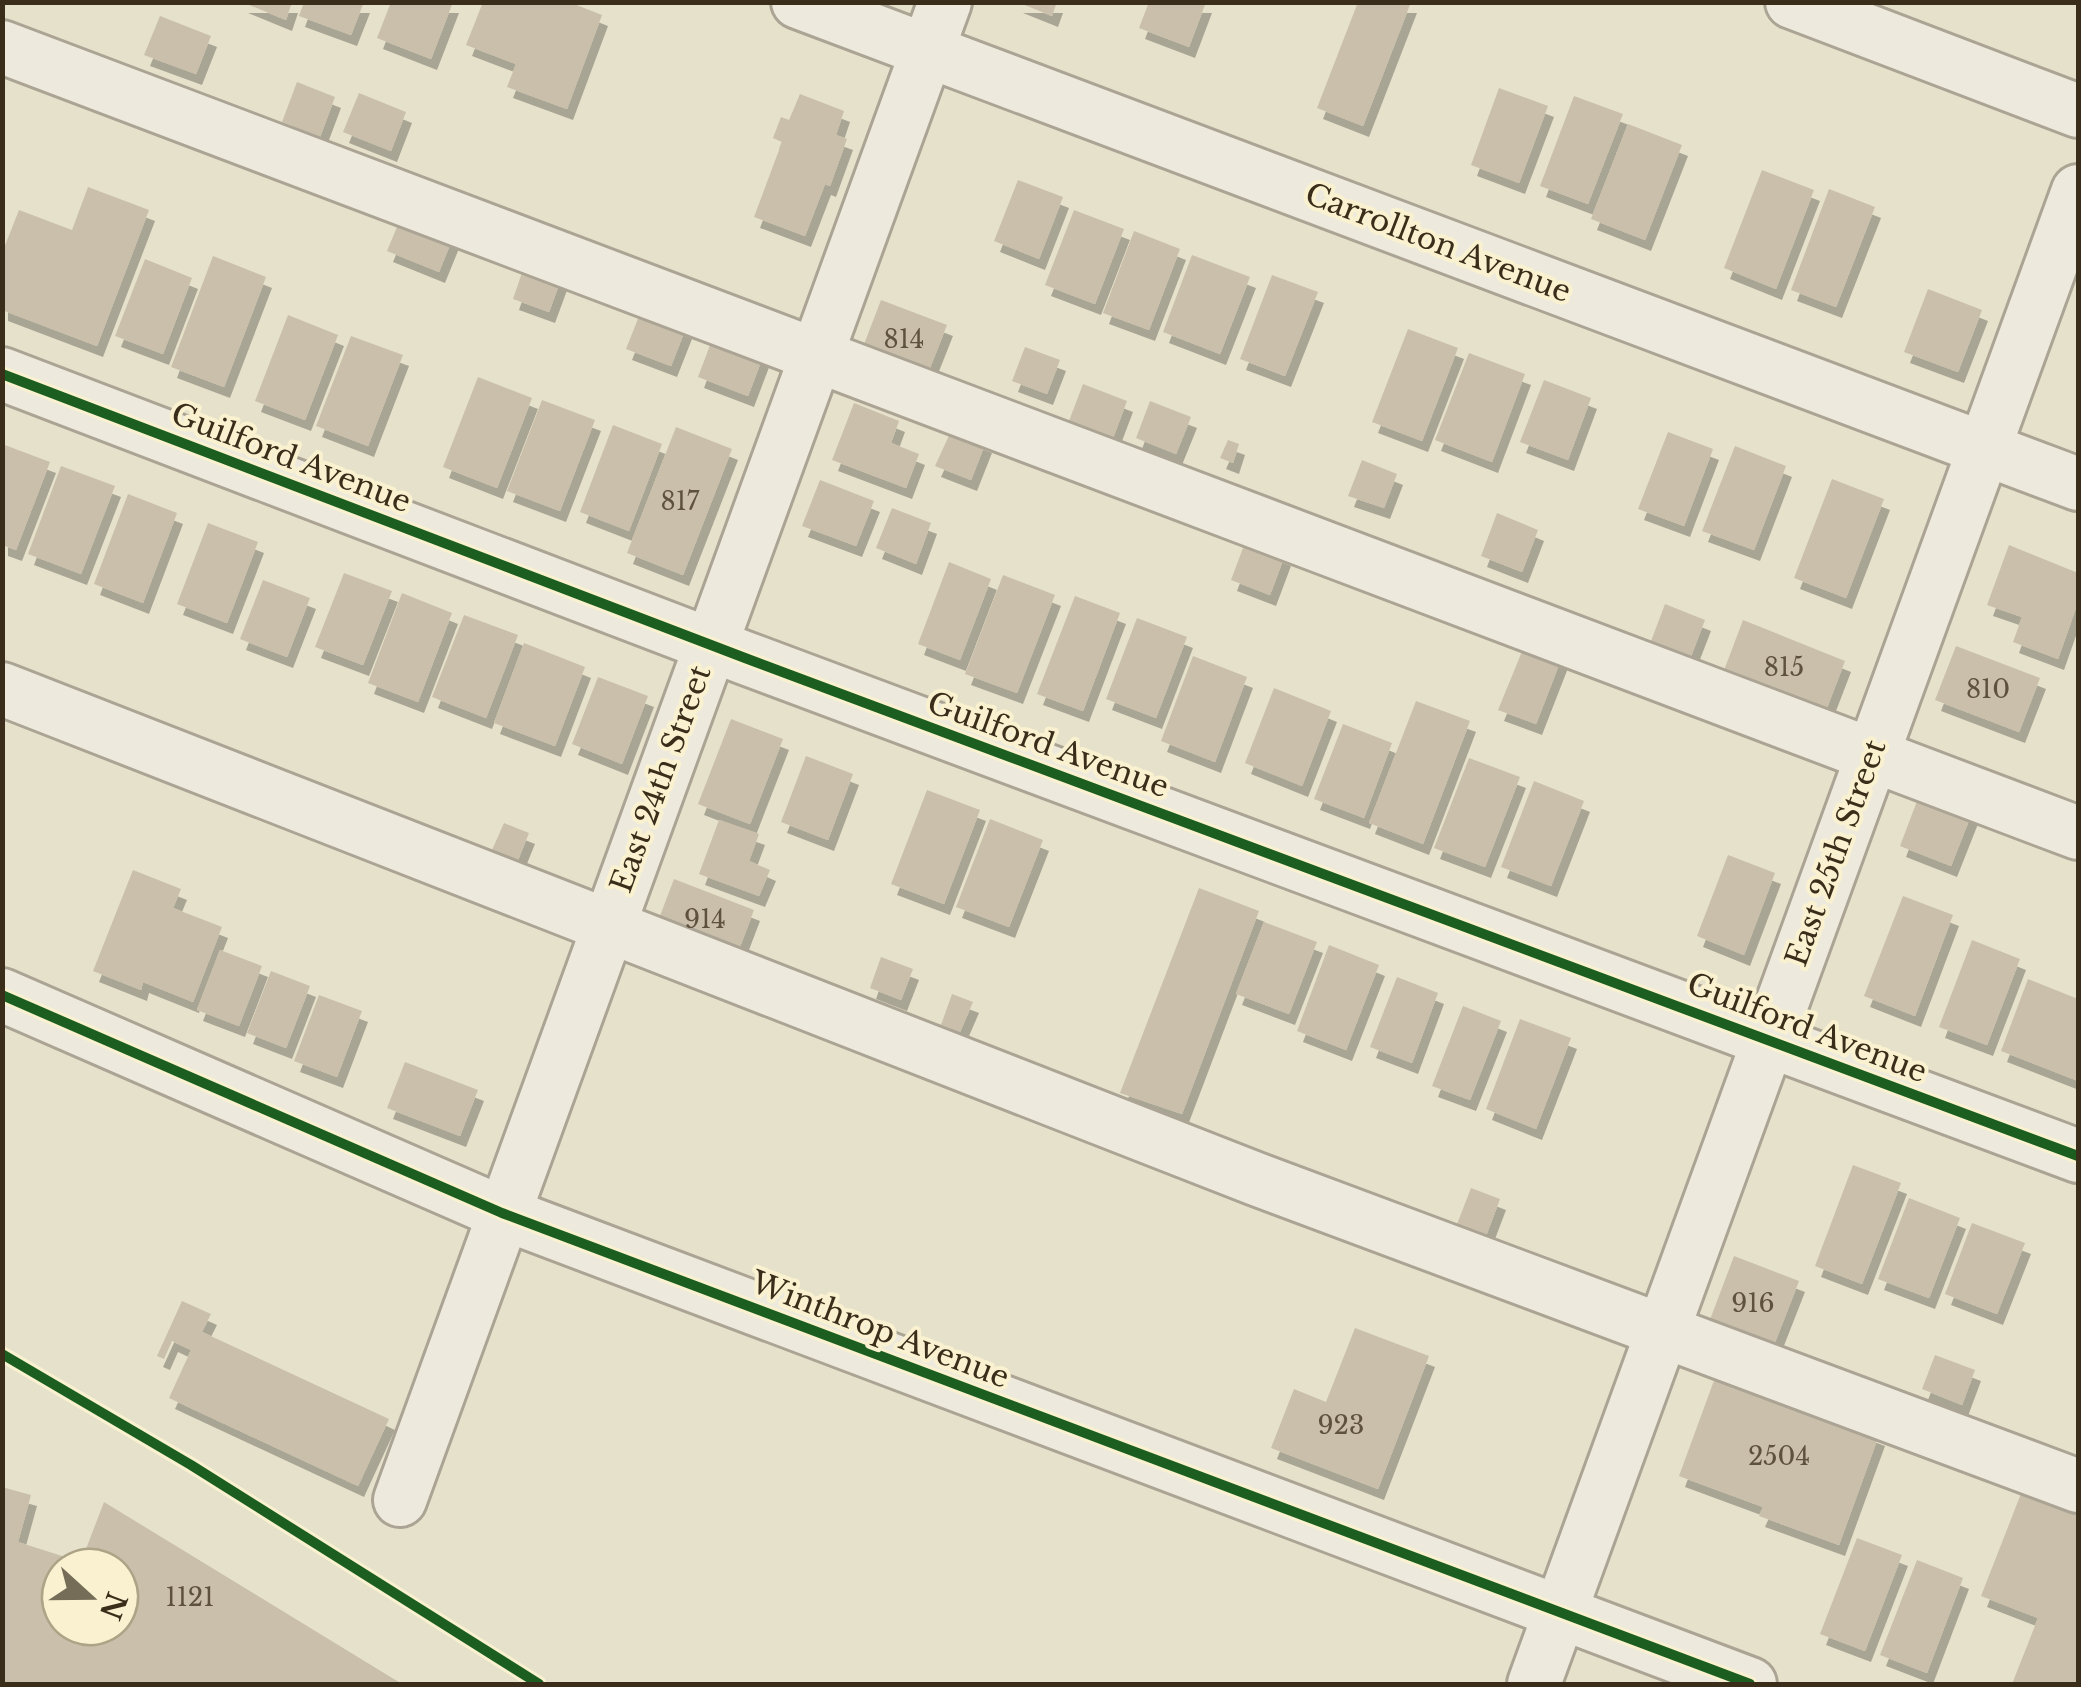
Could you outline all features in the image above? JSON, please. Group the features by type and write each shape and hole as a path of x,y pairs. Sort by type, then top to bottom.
{"street":[{"name":"Carrollton Avenue","path":"798,2 2078,484"},
{"name":"East 24th Street","path":"400,1500 944,2"},
{"path":"1792,2 2078,111"},
{"path":"2,46 2078,833"},
{"name":"East 25th Street","path":"1534,1684 2078,191"},
{"name":"Guilford Avenue","path":"2,374 710,645 2078,1156"},
{"path":"2,690 1292,1193 2078,1486"},
{"name":"Winthrop Avenue","path":"2,995 502,1214 1750,1684"}],"building":[{"path":"242,2 292,2 286,20"},
{"path":"304,2 364,2 351,35 299,16"},
{"path":"391,2 453,2 431,59 377,38"},
{"path":"483,2 569,2 602,15 567,109 507,87 516,64 466,45"},
{"path":"1017,2 1057,2 1052,16"},
{"path":"1149,2 1206,2 1189,47 1139,28"},
{"path":"1358,2 1411,2 1363,126 1317,108"},
{"path":"160,16 211,36 196,74 144,55"},
{"path":"297,82 335,97 320,137 282,122"},
{"path":"1499,88 1548,106 1519,183 1471,165"},
{"path":"359,93 406,112 391,151 343,132"},
{"path":"800,94 844,111 836,135 847,139 830,186 825,184 805,236 754,217 782,142 773,138 781,117 789,120"},
{"path":"1574,96 1623,114 1588,204 1540,186"},
{"path":"1628,124 1682,145 1645,240 1591,219"},
{"path":"1762,170 1814,190 1776,289 1724,268"},
{"path":"1018,180 1063,197 1039,259 994,241"},
{"path":"88,187 149,210 97,346 2,310 2,253 19,210 72,230"},
{"path":"1829,189 1875,207 1836,307 1791,290"},
{"path":"1074,210 1124,229 1095,304 1045,285"},
{"path":"402,215 454,235 439,272 387,251"},
{"path":"1134,231 1180,249 1149,330 1103,313"},
{"path":"1192,255 1250,277 1220,354 1163,332"},
{"path":"213,256 266,277 224,387 171,367"},
{"path":"145,259 192,278 163,354 115,336"},
{"path":"526,261 563,274 549,312 513,299"},
{"path":"1272,275 1318,292 1285,376 1240,359"},
{"path":"1928,289 1982,310 1958,372 1904,352"},
{"path":"881,300 947,325 926,378 861,352"},
{"path":"641,311 686,328 671,366 626,349"},
{"path":"288,315 338,335 305,420 255,401"},
{"path":"1408,329 1458,348 1422,441 1372,422"},
{"path":"715,332 765,351 748,396 698,377"},
{"path":"351,336 403,355 368,446 316,426"},
{"path":"1025,347 1060,360 1047,394 1012,381"},
{"path":"1469,353 1525,374 1492,462 1435,440"},
{"path":"478,377 532,398 497,488 443,467"},
{"path":"1544,380 1591,398 1568,460 1520,442"},
{"path":"1083,384 1127,401 1113,438 1069,421"},
{"path":"542,400 595,420 560,511 507,491"},
{"path":"1150,401 1191,417 1176,454 1136,438"},
{"path":"854,403 899,421 891,443 919,454 906,488 832,460"},
{"path":"613,425 662,444 629,531 580,512"},
{"path":"676,427 732,449 683,575 627,553"},
{"path":"952,429 986,442 971,480 935,466"},
{"path":"1668,432 1713,449 1684,526 1638,509"},
{"path":"1228,440 1239,444 1233,463 1220,458"},
{"path":"2,444 50,462 16,550 2,545"},
{"path":"1735,446 1786,466 1754,550 1702,531"},
{"path":"1362,460 1397,474 1384,508 1348,496"},
{"path":"61,466 115,486 81,574 28,554"},
{"path":"1832,479 1884,499 1846,598 1794,578"},
{"path":"820,480 874,501 856,546 802,526"},
{"path":"128,494 177,513 143,603 94,584"},
{"path":"892,508 931,523 916,564 876,548"},
{"path":"1497,513 1538,530 1522,572 1481,556"},
{"path":"208,523 258,542 227,623 177,604"},
{"path":"1246,540 1285,555 1270,595 1231,580"},
{"path":"2009,545 2078,573 2078,602 2058,659 2013,642 2022,617 1987,605"},
{"path":"949,562 991,579 960,660 918,644"},
{"path":"344,573 392,591 363,665 315,647"},
{"path":"1003,575 1055,595 1017,693 965,674"},
{"path":"263,580 310,598 287,657 240,639"},
{"path":"402,593 452,613 418,702 368,683"},
{"path":"1075,596 1120,613 1083,711 1037,694"},
{"path":"1665,604 1705,620 1688,664 1648,649"},
{"path":"464,615 518,635 486,718 432,697"},
{"path":"1137,618 1187,637 1156,718 1106,699"},
{"path":"1743,620 1845,661 1825,713 1723,673"},
{"path":"1528,637 1564,652 1536,724 1498,710"},
{"path":"524,643 585,667 555,746 494,723"},
{"path":"1956,646 2040,678 2019,732 1935,700"},
{"path":"1193,656 1247,677 1215,762 1161,741"},
{"path":"598,677 648,696 622,764 572,744"},
{"path":"1274,688 1331,711 1302,786 1245,763"},
{"path":"1416,701 1470,721 1423,844 1369,823"},
{"path":"731,719 783,739 750,824 698,804"},
{"path":"1343,724 1392,743 1364,818 1314,799"},
{"path":"806,756 853,774 828,840 781,822"},
{"path":"1469,758 1520,777 1485,867 1434,848"},
{"path":"1534,781 1584,801 1551,886 1501,867"},
{"path":"1922,788 1974,808 1951,866 1900,846"},
{"path":"927,790 980,810 944,904 891,884"},
{"path":"990,819 1043,840 1009,927 956,907"},
{"path":"719,820 759,834 749,861 770,870 759,896 699,874"},
{"path":"504,823 529,833 518,860 492,850"},
{"path":"1728,855 1775,873 1744,955 1697,936"},
{"path":"133,870 181,889 173,908 222,927 193,1002 143,982 141,990 93,971"},
{"path":"674,879 754,910 735,960 655,929"},
{"path":"1199,888 1259,911 1182,1114 1120,1093"},
{"path":"1903,896 1953,915 1915,1016 1864,996"},
{"path":"1264,922 1317,942 1289,1014 1236,994"},
{"path":"1972,940 2020,959 1987,1045 1939,1027"},
{"path":"1329,945 1379,965 1346,1050 1297,1031"},
{"path":"220,950 262,966 239,1026 197,1010"},
{"path":"881,957 913,969 901,1000 870,988"},
{"path":"271,971 310,986 286,1048 247,1033"},
{"path":"1397,977 1438,993 1412,1063 1370,1047"},
{"path":"2028,979 2078,999 2078,1081 2001,1051"},
{"path":"952,994 973,1002 960,1032 941,1025"},
{"path":"319,995 362,1011 337,1077 294,1061"},
{"path":"1463,1006 1501,1021 1470,1100 1432,1086"},
{"path":"1520,1019 1571,1038 1536,1129 1486,1109"},
{"path":"405,1062 478,1090 460,1136 387,1108"},
{"path":"1853,1165 1901,1183 1862,1284 1815,1266"},
{"path":"1471,1188 1500,1199 1486,1236 1457,1224"},
{"path":"1909,1198 1960,1218 1929,1298 1878,1279"},
{"path":"1972,1223 2025,1243 1997,1314 1945,1294"},
{"path":"1734,1256 1799,1281 1772,1350 1708,1325"},
{"path":"182,1301 211,1314 202,1332 389,1419 358,1486 169,1398 191,1350 172,1341 164,1359 157,1356"},
{"path":"1355,1328 1429,1356 1378,1489 1271,1448 1294,1389 1326,1402"},
{"path":"1935,1355 1975,1370 1962,1405 1922,1389"},
{"path":"1716,1375 1879,1435 1839,1545 1759,1516 1763,1507 1679,1476"},
{"path":"2024,1486 2078,1508 2078,1684 2012,1684 2038,1618 1981,1596"},
{"path":"2,1487 31,1495 18,1542 40,1549 40,1647 140,1647 140,1547 87,1547 104,1502 402,1684 2,1684"},
{"path":"1857,1538 1902,1555 1865,1651 1820,1634"},
{"path":"1917,1560 1963,1578 1927,1673 1880,1655"}],"cycle path":[{"path":"2,374 745,658 2078,1156"},
{"path":"2,995 502,1213 1750,1684"},
{"path":"2,1354 191,1465 539,1684"}]}
